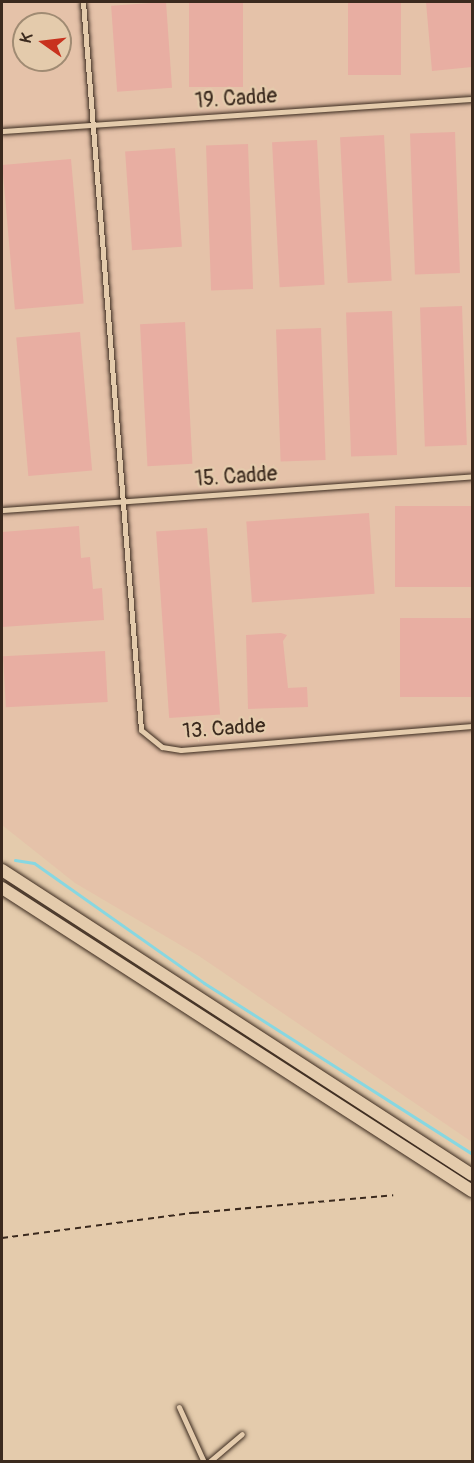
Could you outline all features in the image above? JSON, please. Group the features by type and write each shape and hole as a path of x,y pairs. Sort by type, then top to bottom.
{"street":[{"path":"2,870 472,1175"},
{"path":"2,888 472,1191"}],"lane":[{"name":"13. Cadde","path":"83,2 141,730 156,743 181,750 472,726"},
{"name":"19. Cadde","path":"2,132 472,99"},
{"name":"15. Cadde","path":"2,510 472,476"},
{"path":"179,1407 204,1461"},
{"path":"209,1461 242,1434"}],"path":[{"path":"2,1238 193,1213 393,1194"}],"shaded area":[{"path":"2,2 472,2 472,1142 199,956 75,883 2,825"}],"building":[{"path":"166,2 172,88 117,92 111,6"},
{"path":"189,2 243,2 243,87 189,87"},
{"path":"348,2 401,2 401,75 348,75"},
{"path":"426,2 472,2 472,67 432,71"},
{"path":"455,132 460,273 415,274 410,134"},
{"path":"384,135 392,281 348,283 340,137"},
{"path":"317,140 325,285 280,287 272,142"},
{"path":"248,144 253,289 211,290 206,145"},
{"path":"175,148 182,247 132,250 125,151"},
{"path":"71,159 84,303 15,309 2,165"},
{"path":"462,306 467,445 425,446 420,307"},
{"path":"392,311 397,455 351,457 346,313"},
{"path":"185,322 192,464 147,466 140,324"},
{"path":"321,328 326,460 281,461 276,330"},
{"path":"80,332 92,470 28,476 16,338"},
{"path":"395,506 472,506 472,587 395,587"},
{"path":"369,513 375,594 252,602 246,522"},
{"path":"79,526 81,558 90,557 93,589 102,588 104,620 2,627 2,532"},
{"path":"207,528 220,715 169,718 156,532"},
{"path":"400,618 472,618 472,697 400,697"},
{"path":"281,633 287,635 283,641 288,688 307,687 308,707 248,709 246,635"},
{"path":"105,651 108,702 6,707 3,656"}],"waterway":[{"path":"15,860 34,863 204,983 472,1154"}]}
